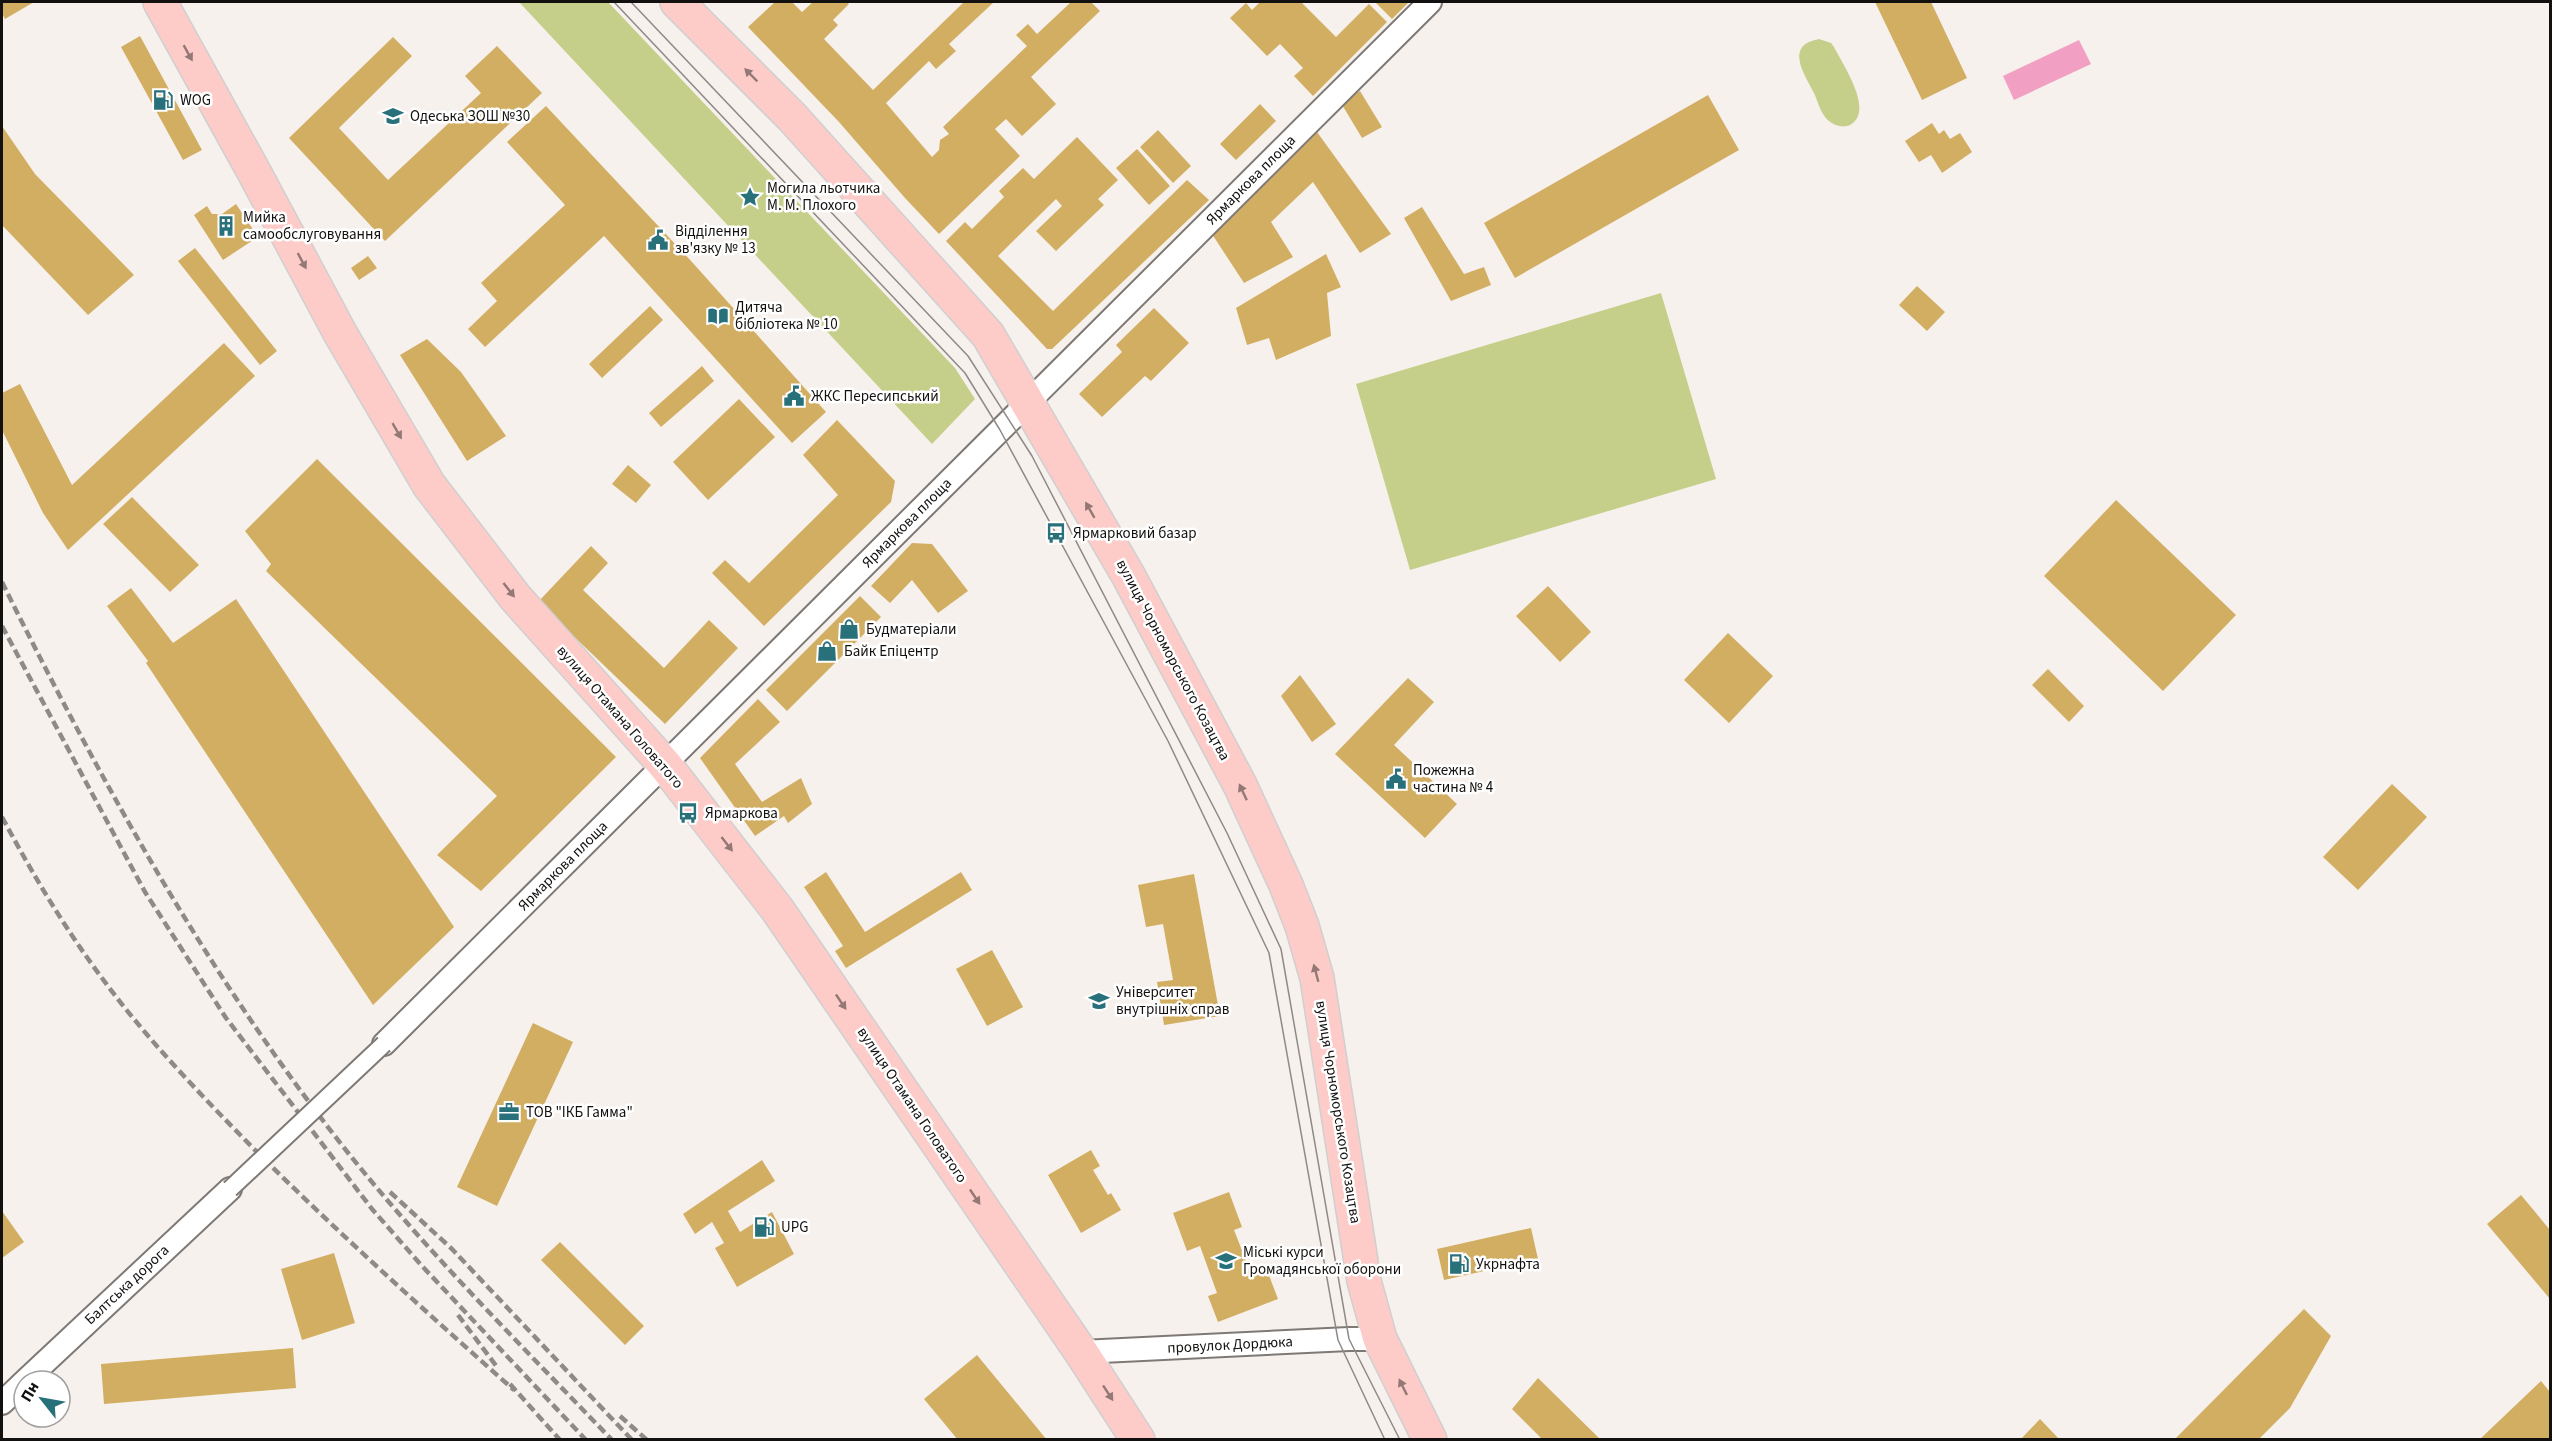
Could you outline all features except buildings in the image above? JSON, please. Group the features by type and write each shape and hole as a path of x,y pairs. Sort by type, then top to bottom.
{"main road":[{"name":"вулиця Отамана Головатого","path":"160,2 340,333 429,484 515,597 665,765 777,909 1081,1352 1138,1440"},
{"name":"вулиця Чорноморського Козацтва","path":"677,2 792,117 983,328 1128,575 1240,785 1286,885 1302,926 1317,978 1364,1281 1380,1339 1430,1440"}],"street":[{"name":"Ярмаркова площа","path":"384,1044 1430,2"},
{"path":"230,1189 384,1044"},
{"name":"Балтська дорога","path":"39,1369 230,1189"},
{"name":"провулок Дордюка","path":"1081,1352 1380,1339"}],"green space":[{"path":"519,2 608,2 955,368 975,399 932,444"},
{"path":"1819,39 1831,43 1834,47 1855,88 1859,109 1857,118 1850,125 1839,126 1826,118 1802,69 1799,54 1802,47 1808,42"},
{"path":"1661,293 1716,479 1410,570 1356,384"}],"shaded area":[{"path":"2079,40 2091,64 2014,100 2003,76"}],"tram line":[{"path":"614,2 965,373 1000,430 1168,741 1269,953 1338,1340 1385,1440"},
{"path":"631,2 968,356 1032,456 1227,833 1281,949 1349,1339 1400,1440"}],"railway":[{"path":"2,582 78,731 160,877 204,948 298,1087 349,1154 412,1228 477,1300 612,1440"},
{"path":"2,626 145,892 226,1018 372,1209 422,1266 586,1440"},
{"path":"2,817 48,897 85,955 116,997 172,1063 252,1147 316,1209 514,1390"},
{"path":"390,1192 452,1249 632,1440"},
{"path":"458,1315 497,1367"},
{"path":"510,1384 560,1440"},
{"path":"620,1416 647,1440"}],"place":[{"name":"WOG","path":"163,100"},
{"name":"Одеська ЗОШ №30","path":"393,116"},
{"name":"Могила льотчика М. М. Плохого","path":"750,197"},
{"name":"Мийка самообслуговування","path":"226,226"},
{"name":"Відділення зв'язку № 13","path":"658,240"},
{"name":"Дитяча бібліотека № 10","path":"718,316"},
{"name":"ЖКС Пересипський","path":"794,396"},
{"name":"Ярмарковий базар","path":"1056,533"},
{"name":"Будматеріали","path":"849,629"},
{"name":"Байк Епіцентр","path":"827,651"},
{"name":"Пожежна частина № 4","path":"1396,779"},
{"name":"Ярмаркова","path":"688,813"},
{"name":"Університет внутрішніх справ","path":"1099,1001"},
{"name":"ТОВ \"ІКБ Гамма\"","path":"509,1112"},
{"name":"UPG","path":"764,1227"},
{"name":"Міські курси Громадянської оборони","path":"1226,1261"},
{"name":"Укрнафта","path":"1459,1264"}]}
